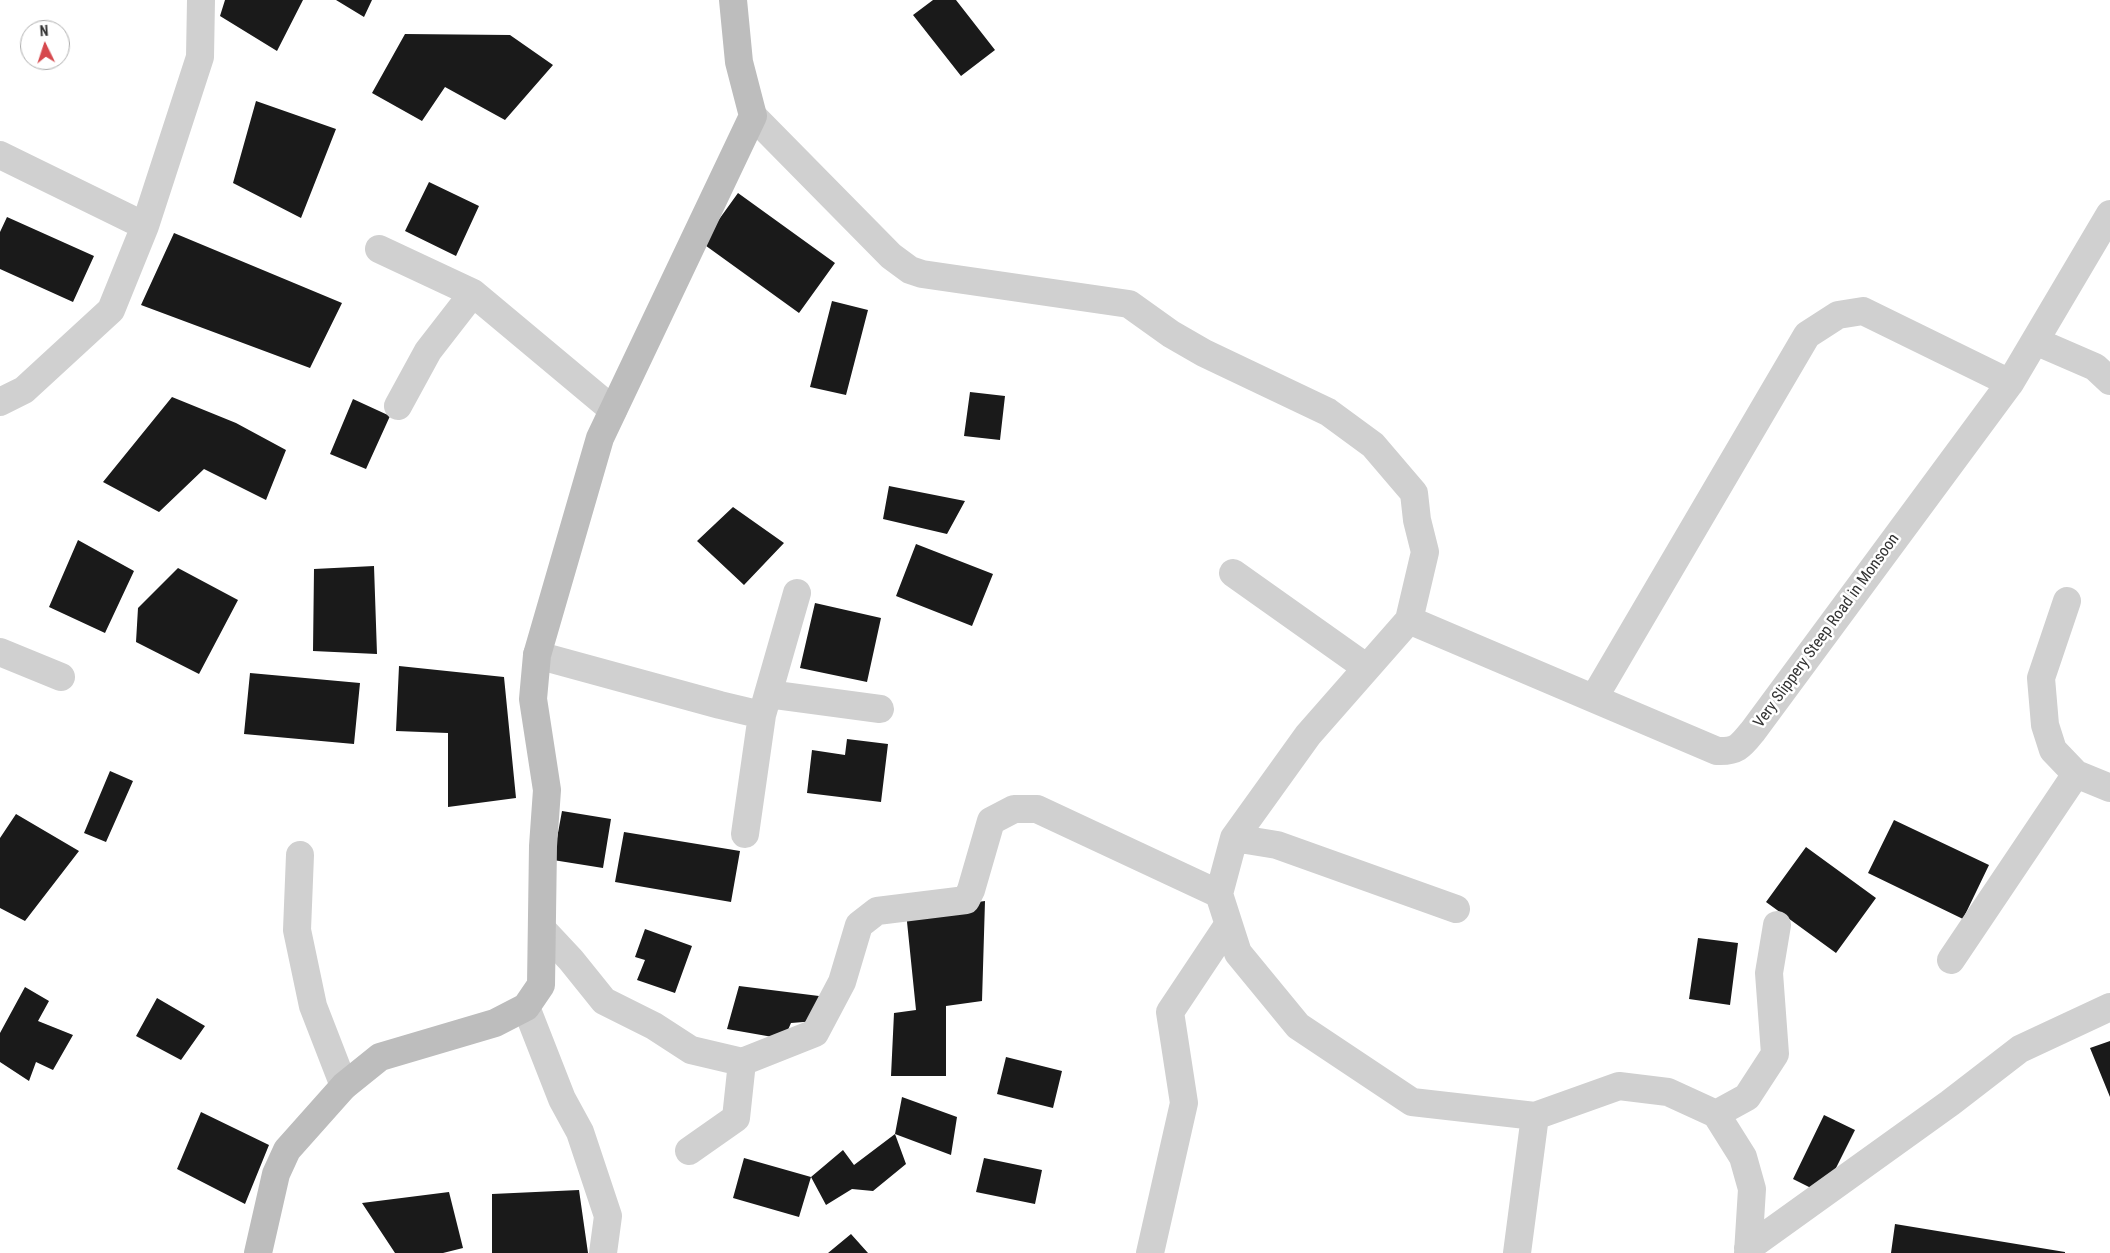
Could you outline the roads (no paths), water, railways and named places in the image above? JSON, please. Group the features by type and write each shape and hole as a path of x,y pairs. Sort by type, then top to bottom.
{"main road":[{"path":"258,1253 276,1174 287,1150 344,1086 380,1057 494,1023 526,1007 541,985 543,846 547,790 533,699 537,655 600,438 753,116 739,62 733,0"}],"street":[{"path":"0,402 24,390 111,310 145,226 200,57 201,0"},
{"path":"753,116 890,256 910,270 922,274 1129,304 1171,334 1204,353 1328,412 1373,445 1414,493 1417,520 1425,552 1409,620 1308,736 1234,838 1219,894 1238,953 1298,1026 1412,1102 1534,1116 1619,1086 1668,1092 1716,1114 1743,1157 1752,1189 1748,1250"},
{"path":"0,156 145,226"},
{"name":"Very Slippery Steep Road in Monsoon","path":"1409,620 1717,751 1730,752 1742,745 2010,383 2110,214"},
{"path":"379,249 473,293 613,410"},
{"path":"398,406 428,351 473,293"},
{"path":"1594,698 1807,335 1838,315 1863,311 2010,383"},
{"path":"2035,341 2095,367 2110,381"},
{"path":"1233,573 1367,668"},
{"path":"745,834 765,704 797,592"},
{"path":"2067,601 2041,678 2045,725 2053,750 2076,774 2110,788"},
{"path":"0,652 61,677"},
{"path":"537,655 720,705 765,704 880,709"},
{"path":"1951,960 2076,774"},
{"path":"542,929 571,960 604,1001 654,1026 691,1050 742,1062 815,1033 842,982 859,925 877,911 966,900 991,821 1014,810 1037,808 1219,894"},
{"path":"1234,838 1277,845 1456,909"},
{"path":"300,855 297,930 313,1006 344,1086"},
{"path":"1150,1253 1184,1104 1170,1012 1228,925"},
{"path":"1716,1114 1747,1097 1775,1054 1769,974 1777,925"},
{"path":"526,1007 562,1099 580,1132 608,1216 603,1253"},
{"path":"1748,1250 1950,1103 2020,1049 2110,1007"},
{"path":"689,1151 736,1118 742,1062"},
{"path":"1517,1253 1534,1116"}]}
